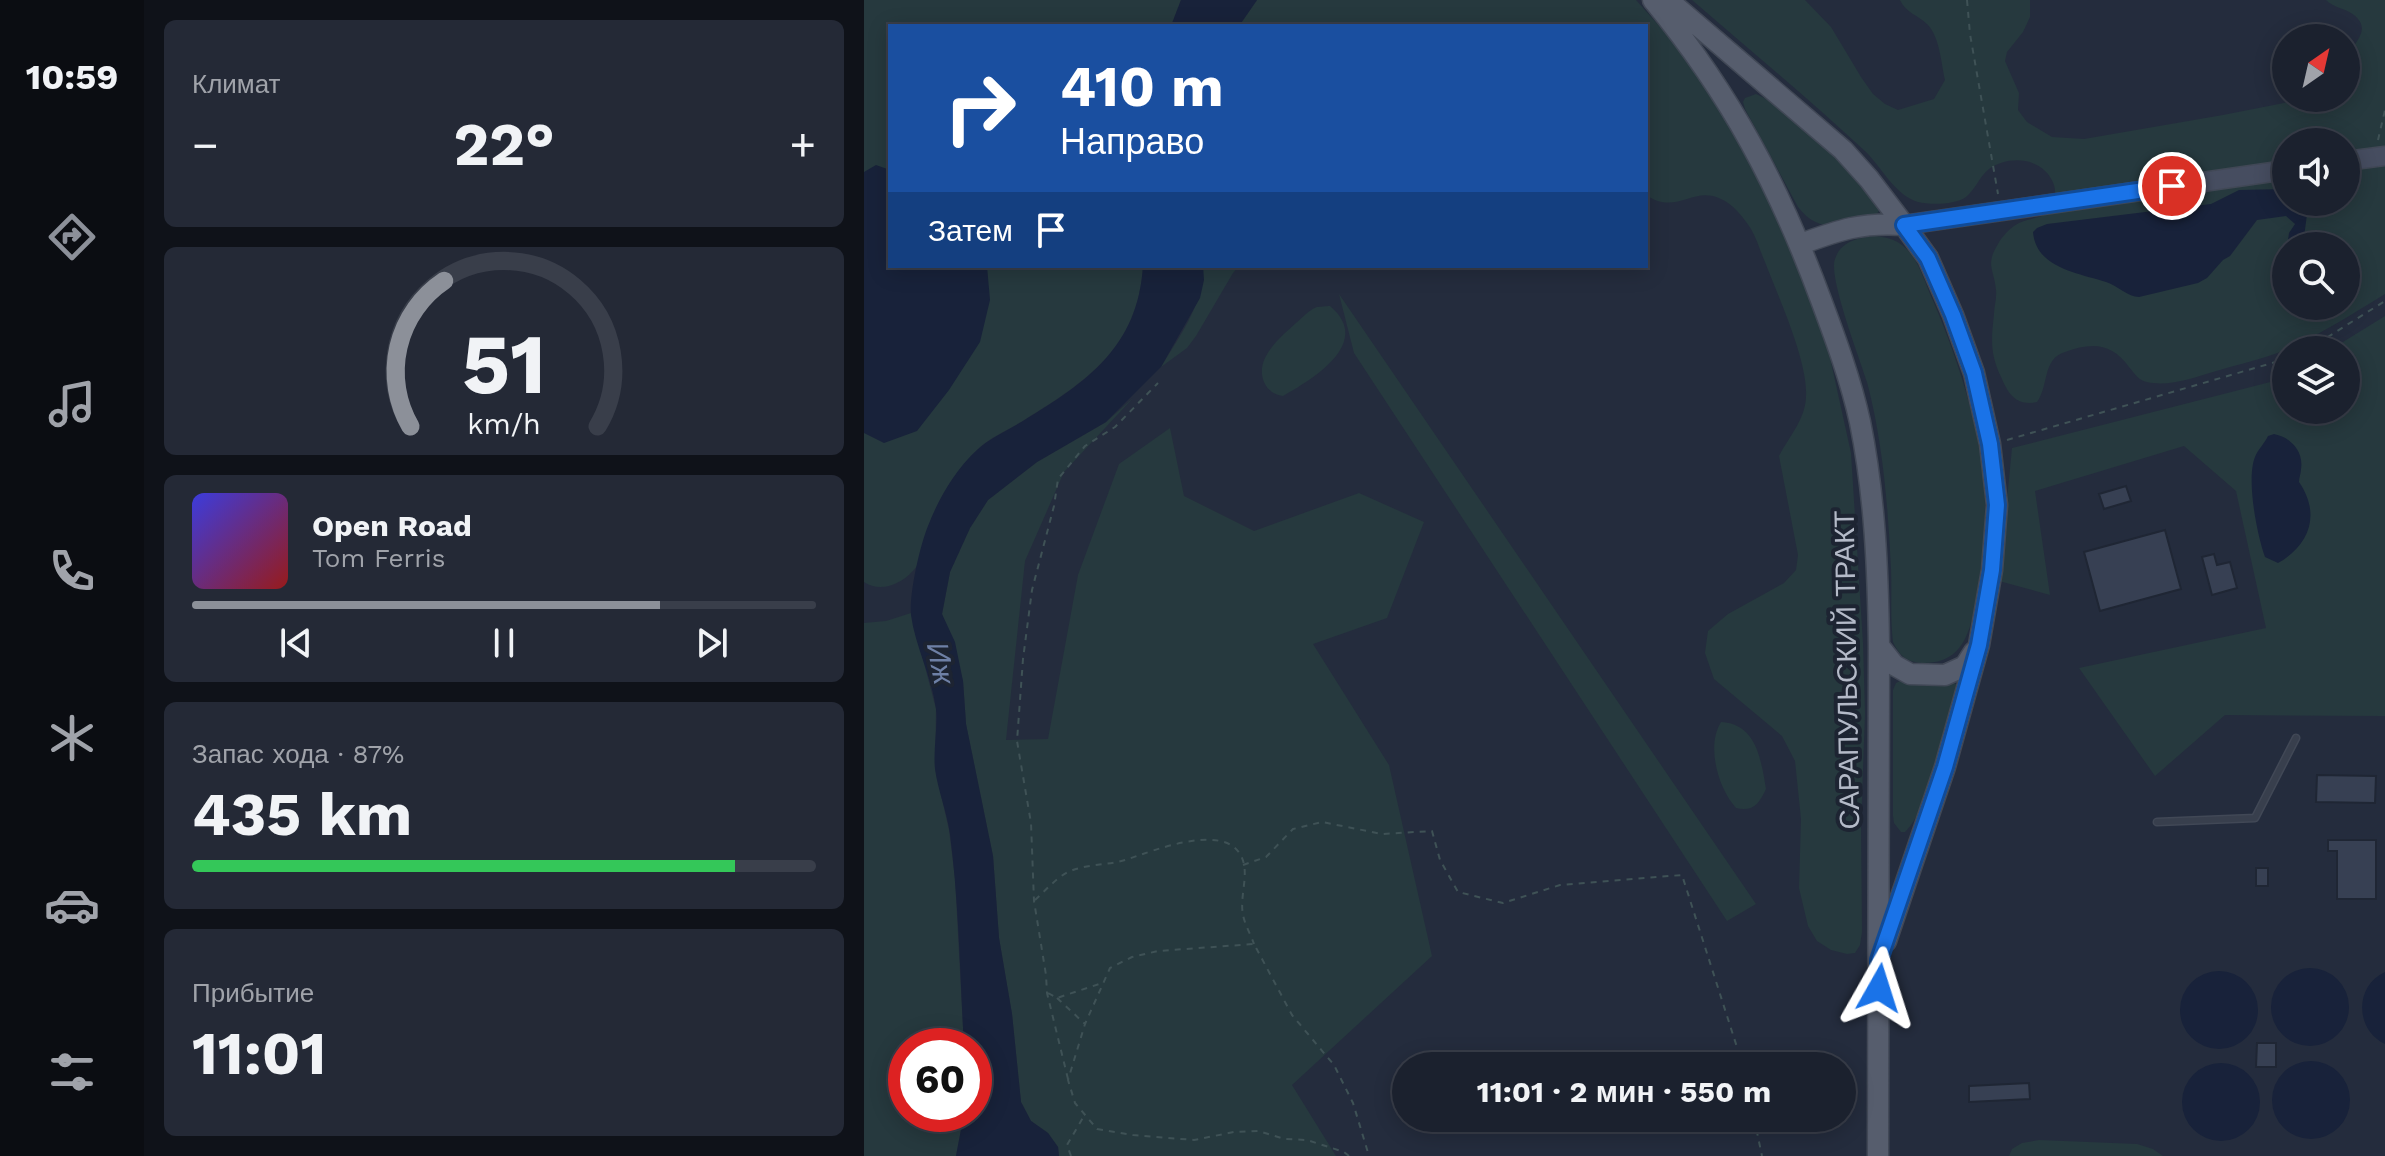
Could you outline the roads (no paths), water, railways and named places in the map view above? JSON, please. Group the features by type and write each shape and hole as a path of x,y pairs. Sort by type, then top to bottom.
{"main road":[{"name":"САРАПУЛЬСКИЙ ТРАКТ","path":"1653,0 1688,42 1729,103 1766,169 1801,244 1841,352 1860,421 1875,535 1879,646 1878,1156"},
{"name":"САРАПУЛЬСКИЙ ТРАКТ","path":"1668,0 1843,150 1869,179 1928,258 1974,373 1990,444 1997,505 1992,570 1979,645 1945,767 1879,960"},
{"path":"1801,244 1858,225 1904,225"},
{"path":"1879,646 1894,665 1910,674 1945,675 1965,666 1979,645"}],"street":[{"path":"1904,225 2272,172"}],"lane":[{"path":"2157,822 2255,818 2296,738"}],"water":[{"path":"1181,0 1257,0 1240,24 1172,24"},
{"path":"876,165 888,169 888,268 987,268 990,300 980,342 949,390 917,431 884,443 864,433 864,172"},
{"path":"2272,189 2272,216 2286,216 2257,220 2230,256 2198,283 2139,297 2050,261 2036,244 2033,232 2047,224 2211,204 2239,190"},
{"path":"2286,216 2307,216 2305,232 2290,232 2295,224"},
{"name":"Иж","path":"1143,268 1203,268 1200,298 1161,367 1106,422 1037,462 988,500 970,528 950,572 942,614 955,642 963,681 966,724 993,856 999,938 1012,1014 1021,1102 1031,1121 1048,1133 1058,1147 1059,1156 956,1156 961,1132 992,1132 992,1028 963,1028 953,860 949,826 935,769 936,709 911,615 916,570 925,534 937,505 969,458 1088,376 1120,340 1131,319"},
{"path":"2274,434 2285,438 2298,451 2301,462 2299,482 2310,506 2309,528 2305,538 2278,563 2265,557 2256,521 2252,479 2256,454 2268,436"},
{"path":"2302,968 2318,968 2332,974 2343,985 2349,1007 2343,1029 2332,1040 2318,1046 2302,1046 2288,1040 2277,1029 2271,1015 2271,999 2277,985 2288,974"},
{"path":"2211,971 2227,971 2241,977 2252,988 2258,1010 2252,1032 2241,1043 2227,1049 2211,1049 2197,1043 2186,1032 2180,1018 2180,1002 2186,988 2197,977"},
{"path":"2385,972 2385,1044 2368,1029 2362,1008 2368,987"},
{"path":"2303,1061 2319,1061 2333,1067 2344,1078 2350,1100 2344,1122 2333,1133 2319,1139 2303,1139 2289,1133 2278,1122 2272,1108 2272,1092 2278,1078 2289,1067"},
{"path":"2213,1063 2229,1063 2243,1069 2254,1080 2260,1102 2254,1124 2243,1135 2229,1141 2213,1141 2199,1135 2188,1124 2182,1110 2182,1094 2188,1080 2199,1069"}]}
